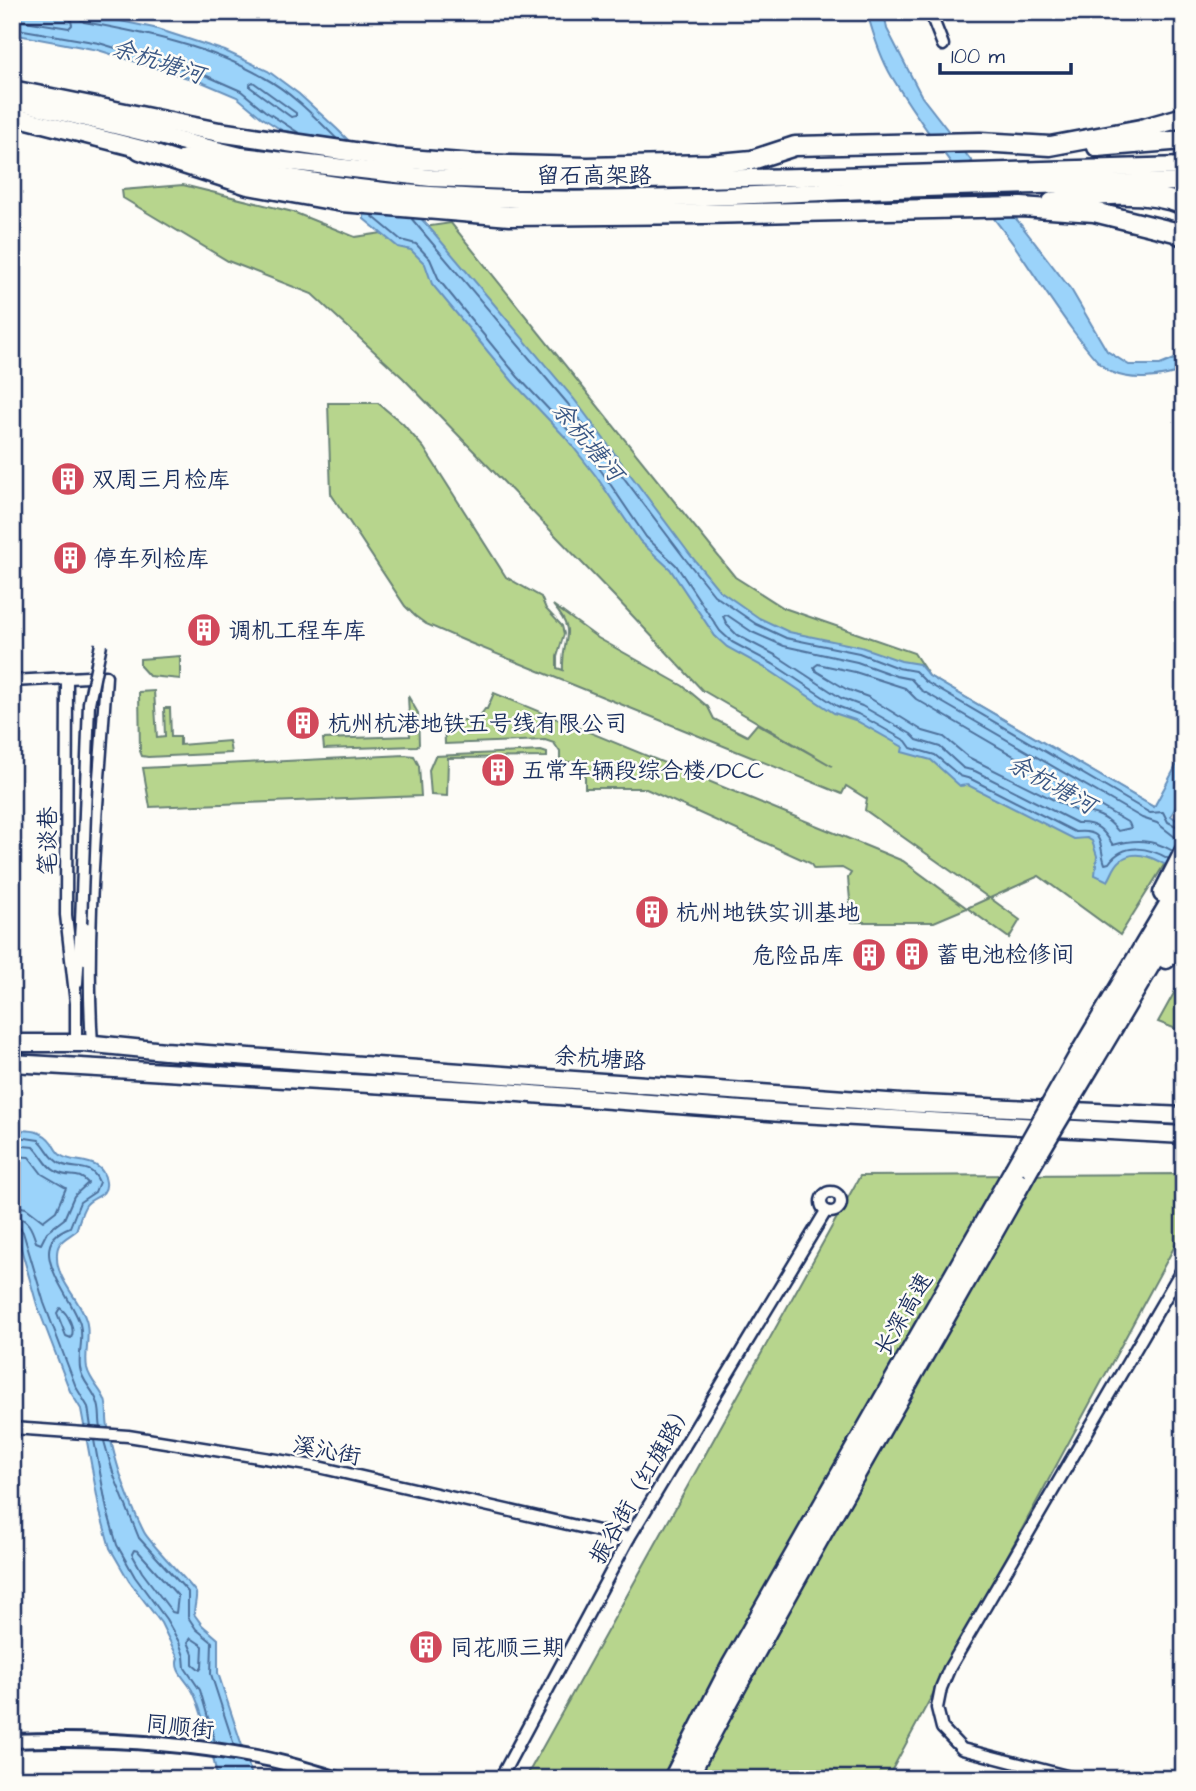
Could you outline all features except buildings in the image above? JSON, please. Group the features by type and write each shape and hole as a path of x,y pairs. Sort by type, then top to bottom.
{"highway":[{"path":"12,90 219,132 395,158 475,164 588,167 709,164 752,160 795,146 980,142 1084,147 1180,141"},
{"path":"1050,146 1177,120"},
{"path":"140,150 248,185 342,202 510,216 1021,206 1094,212 1179,234"},
{"path":"1021,206 1083,197 1125,196 1184,205"},
{"name":"长深高速","path":"1100,1035 1178,880 1184,852"},
{"name":"长深高速","path":"673,1779 731,1666 1087,1057 1184,908"},
{"path":"1100,1035 1184,934"},
{"name":"长深高速","path":"687,1779 743,1673 936,1338 1022,1168"}],"main road":[{"name":"留石高架路","path":"12,100 241,156 431,178 594,181 1184,166"},
{"name":"留石高架路","path":"12,116 140,150 339,187 460,196 643,198 1184,181"},
{"name":"余杭塘路","path":"12,1042 84,1043 901,1103 1184,1116"},
{"name":"余杭塘路","path":"12,1063 505,1092 782,1113 1184,1135"}],"street":[{"path":"930,12 943,45"},
{"name":"笔谈巷","path":"76,1003 89,703 101,644"},
{"name":"笔谈巷","path":"106,676 89,995 84,1043 76,1003 66,915 67,679 106,676"},
{"path":"12,681 67,679"},
{"name":"笔谈巷","path":"81,923 89,995"},
{"name":"振谷街（红旗路）","path":"500,1779 629,1538 826,1210"},
{"path":"1078,1779 962,1749 942,1728 937,1708 941,1688 948,1669 1184,1266"},
{"name":"溪沁街","path":"12,1428 113,1435 314,1466 629,1538"},
{"name":"同顺街","path":"12,1741 53,1739 138,1742 203,1749 259,1757 339,1779"}],"green space":[{"path":"1184,132 1184,363 1176,142"},
{"path":"183,185 293,212 355,237 451,223 735,577 784,608 914,653 929,676 1184,825 1184,833 1120,935 1039,876 990,898 1020,920 1009,938 967,908 989,898 865,810 867,799 846,786 842,794 470,643 426,624 415,616 405,606 331,494 328,403 378,403 403,424 424,448 506,577 541,597 546,609 562,626 564,634 557,657 557,668 563,670 567,630 553,605 598,638 683,686 708,707 714,719 747,736 757,724 832,766 702,690 403,378 312,294 228,261 123,198 122,190"},
{"path":"180,656 180,679 149,676 140,666 140,659"},
{"path":"154,691 157,738 165,737 164,708 170,708 171,737 180,737 180,745 229,741 231,753 142,756 139,692"},
{"path":"494,693 903,861 967,908 934,922 852,922 848,878 851,873 842,868 814,869 810,863 644,788 585,788 585,762 560,762 560,752 554,743 545,740 445,744 444,720 477,720 487,709"},
{"path":"408,696 418,713 417,746 324,749 323,739 410,736"},
{"path":"541,751 547,753 547,757 448,758 447,796 431,795 429,770 435,756"},
{"path":"414,756 419,766 421,796 150,807 143,768"},
{"path":"1184,975 1184,1032 1158,1022"},
{"path":"1184,1174 1184,1229 887,1779 525,1779 860,1176"}],"water":[{"name":"余杭塘河","path":"12,12 59,12 154,28 225,51 268,71 299,94 337,129 434,233 574,399 719,590 759,618 789,632 861,647 901,661 919,664 929,676 1154,807 1184,751 1184,791 1171,816 1184,825 1184,876 1152,858 1135,855 1120,861 1108,881 1095,875 1097,856 1092,841 1087,838 1074,839 968,785 960,786 931,760 902,752 903,747 855,720 834,713 769,670 727,647 715,636 670,569 640,541 596,476 566,438 513,382 432,284 425,264 411,250 398,247 364,219 364,203 354,180 339,164 317,161 294,138 261,117 237,97 204,83 98,50 12,34"},
{"path":"867,12 884,12 887,29 922,97 1072,291 1107,351 1129,365 1160,365 1184,355 1184,370 1157,377 1129,377 1111,372 1089,352 906,99 884,61"},
{"path":"12,1130 39,1133 48,1138 62,1156 94,1164 104,1174 105,1191 86,1205 76,1231 59,1244 58,1266 86,1320 87,1368 105,1400 114,1454 133,1507 148,1538 196,1593 194,1614 218,1639 218,1673 253,1779 217,1779 200,1709 177,1667 178,1658 161,1623 129,1581 110,1548 100,1512 81,1409 70,1391 37,1305 17,1234 12,1229"}],"place":[{"name":"双周三月检库","path":"68,479"},
{"name":"停车列检库","path":"70,558"},
{"name":"调机工程车库","path":"204,630"},
{"name":"杭州杭港地铁五号线有限公司","path":"303,723"},
{"name":"五常车辆段综合楼/DCC","path":"498,770"},
{"name":"杭州地铁实训基地","path":"652,912"},
{"name":"蓄电池检修间","path":"912,954"},
{"name":"危险品库","path":"869,955"},
{"name":"同花顺三期","path":"426,1647"}]}
